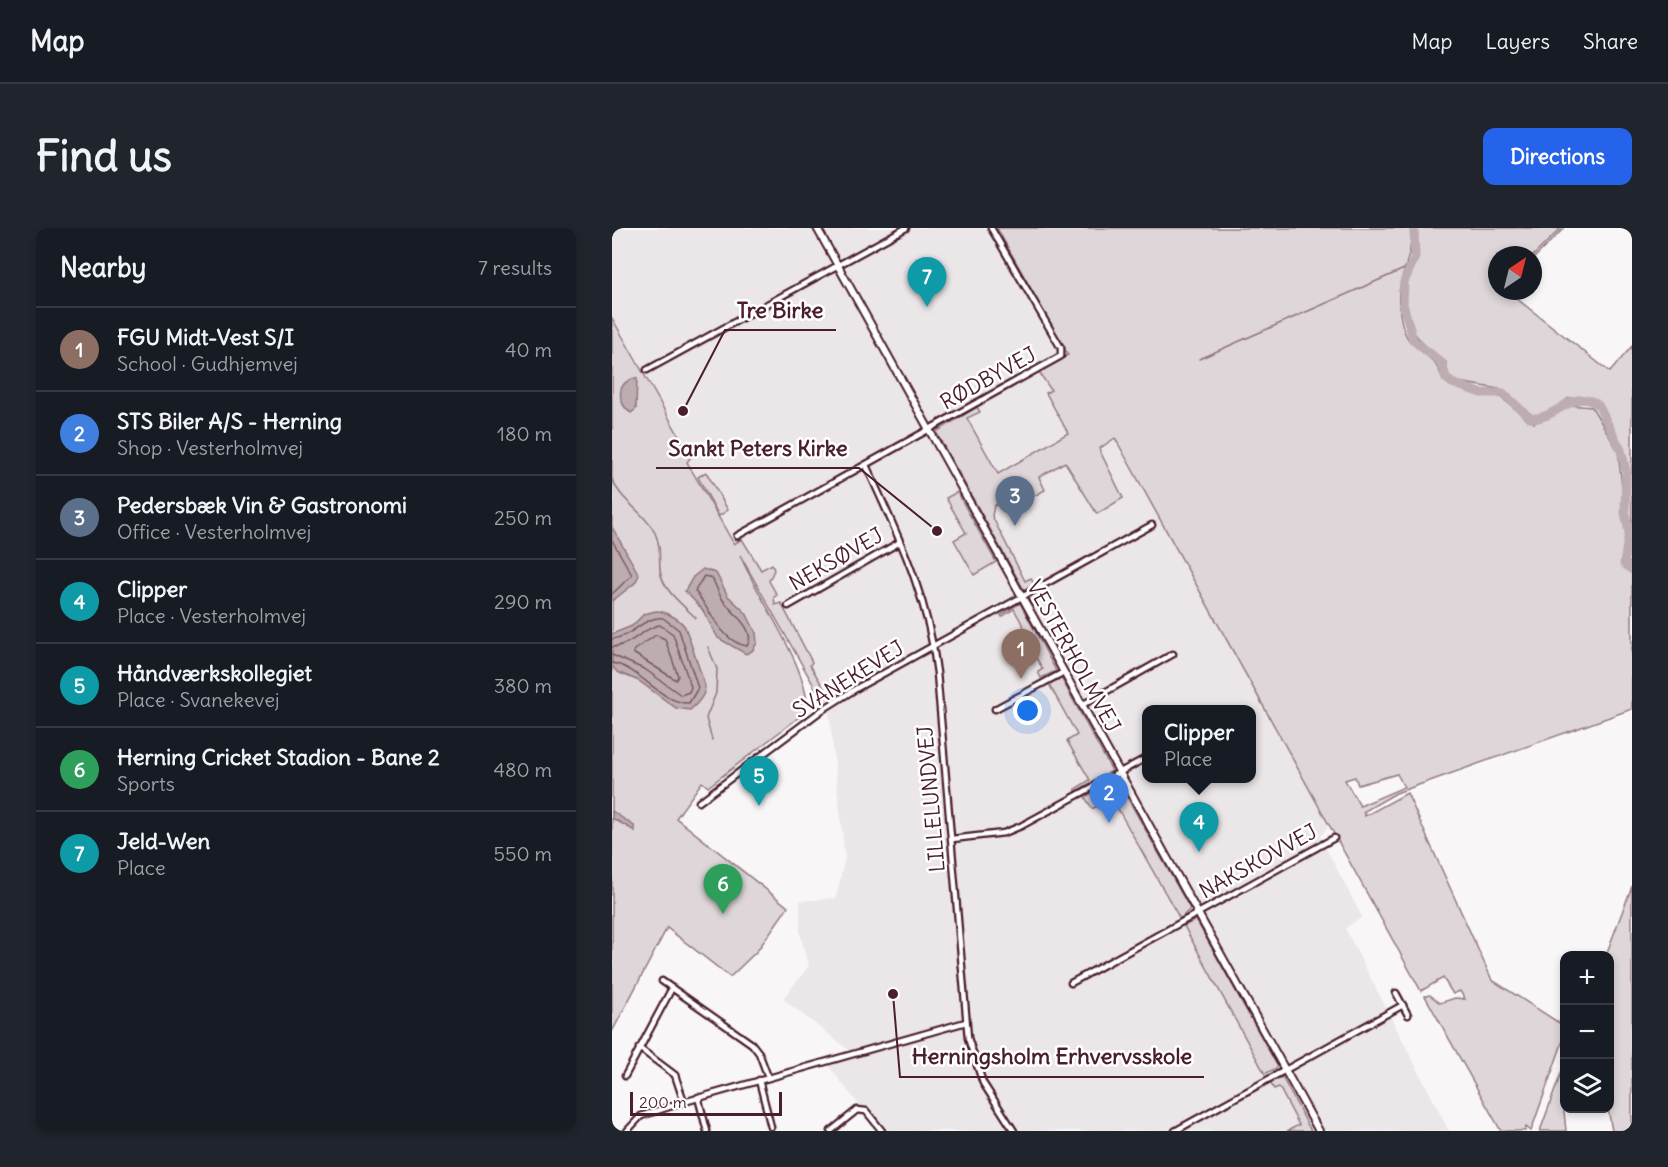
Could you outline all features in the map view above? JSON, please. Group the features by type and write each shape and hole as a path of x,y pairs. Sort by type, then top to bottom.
{"street":[{"name":"VESTERHOLMVEJ","path":"817,228 1319,1131"},
{"path":"647,370 906,228"},
{"name":"RØDBYVEJ","path":"929,430 1061,356 1061,348 992,228"},
{"path":"738,536 929,430"},
{"name":"LILLELUNDVEJ","path":"866,465 920,588 934,646 969,1048 977,1071 1014,1131"},
{"name":"SVANEKEVEJ","path":"699,802 822,710 1152,525"},
{"name":"NEKSØVEJ","path":"788,606 900,542"},
{"path":"1082,705 1173,654"},
{"path":"995,709 1064,672"},
{"path":"952,838 1004,832 1022,826 1142,760"},
{"name":"NAKSKOVVEJ","path":"1071,983 1334,838"},
{"path":"662,981 752,1044 759,1053 768,1077"},
{"path":"625,1076 672,988"},
{"path":"1396,993 1408,1015"},
{"path":"1175,1131 1403,1005"},
{"path":"627,1131 641,1116 698,1097 966,1022"},
{"path":"639,1048 675,1076 684,1102"},
{"path":"759,1080 771,1127"},
{"path":"698,1097 707,1131"},
{"path":"831,1131 857,1110 866,1111 882,1131"},
{"path":"837,1126 841,1131"}],"shaded area":[{"path":"612,228 997,228 1330,824 1320,837 1362,917 1345,928 1449,1131 880,1131 827,1064 858,1057 783,999 809,966 800,933 800,901 836,898 845,858 829,711 740,545 735,546 686,461 691,457 612,317"},
{"path":"997,228 1410,228 1410,249 1399,295 1403,328 1409,340 1434,362 1443,381 1500,397 1534,423 1570,405 1592,407 1618,451 1627,533 1622,565 1632,572 1632,709 1396,793 1363,812 1365,816 1407,793 1492,980 1560,1023 1560,1049 1531,1131 1526,1127 1525,1131 1501,1131 1425,996 1430,995 1440,1003 1455,998 1465,999 1460,991 1453,994 1443,978 1421,991 1115,438 1099,449 1123,498 1097,514 1065,462 1039,477 1045,490 1034,496 1027,485 994,506 992,516 1025,581 1031,578 1034,585 1024,590 936,432 977,407 980,412 967,418 998,474 1068,433 1046,393 1051,390 1039,372 1068,355","holes":["1397,774 1404,787 1360,806 1345,780 1355,777 1358,785"]},
{"path":"1416,228 1561,228 1542,247 1488,246 1488,300 1518,300 1610,372 1632,346 1632,533 1628,513 1629,471 1623,448 1602,405 1593,399 1569,398 1550,411 1534,416 1513,401 1504,390 1453,381 1448,376 1446,362 1426,346 1412,330 1408,320 1405,297 1408,280 1418,253"},
{"path":"612,318 691,457 687,462 734,544 742,539 761,570 772,564 774,570 769,581 777,595 774,597 775,605 781,603 812,662 810,665 828,695 822,700 740,555 792,654 806,694 807,711 708,787 702,782 676,818 788,907 757,951 730,977 667,928 612,1032"},
{"path":"706,472 728,510 719,516 698,477"},
{"path":"957,492 996,562 974,575 954,540 966,533 946,498"},
{"path":"1632,533 1632,566 1628,561"},
{"path":"1020,603 1056,671 1041,678 1038,672 1043,669 1028,645 1023,645 1031,640 1014,609 1002,617 1001,615"},
{"path":"1061,678 1112,771 1076,791 1075,789 1090,780 1067,741 1077,735 1049,684"},
{"path":"1114,781 1119,783 1190,909 1180,919 1114,802 1108,800 1092,809 1085,797"},
{"path":"1632,886 1632,1131 1612,1131 1609,1113 1614,1113 1614,951 1608,951"},
{"path":"1196,920 1278,1067 1265,1074 1184,926"},
{"path":"1560,1076 1560,1113 1564,1113 1566,1131 1540,1131"},
{"path":"1282,1077 1311,1131 1287,1131 1299,1125 1279,1087 1274,1089 1270,1082"}],"water":[{"path":"637,378 636,409 631,413 623,404 620,392 625,383"},
{"path":"612,527 639,575 635,583 612,601"},
{"path":"703,569 716,573 728,596 746,613 756,633 757,643 752,651 746,654 718,638 702,609 685,591 693,577"},
{"path":"656,611 668,614 680,621 689,638 705,687 702,697 690,710 676,708 639,681 617,672 612,666 612,634 632,626 644,614"},
{"path":"612,811 634,826 635,831 612,818"}],"waterway":[{"path":"1414,228 1415,257 1404,282 1403,304 1413,340 1442,363 1446,378 1452,383 1481,393 1503,393 1530,418 1539,418 1580,400 1589,400 1598,405 1621,450 1626,470 1625,513 1629,532 1624,564 1632,570"},
{"path":"1542,250 1564,228"},
{"path":"1199,359 1411,266"},
{"path":"612,427 612,437"},
{"path":"612,479 621,494 651,526 657,538 660,570 665,584 674,597 696,618"},
{"path":"708,647 717,669 716,693 706,718 712,740"}],"place":[{"name":"Jeld-Wen","path":"927,307"},
{"name":"Tre Birke","path":"683,411"},
{"name":"Pedersbæk Vin & Gastronomi","path":"1015,526"},
{"name":"Sankt Peters Kirke","path":"937,531"},
{"name":"FGU Midt-Vest S/I","path":"1021,679"},
{"name":"Håndværkskollegiet","path":"759,806"},
{"name":"STS Biler A/S - Herning","path":"1109,823"},
{"name":"Clipper","path":"1199,852"},
{"name":"Herning Cricket Stadion - Bane 2","path":"723,914"},
{"name":"Herningsholm Erhvervsskole","path":"893,994"}]}
